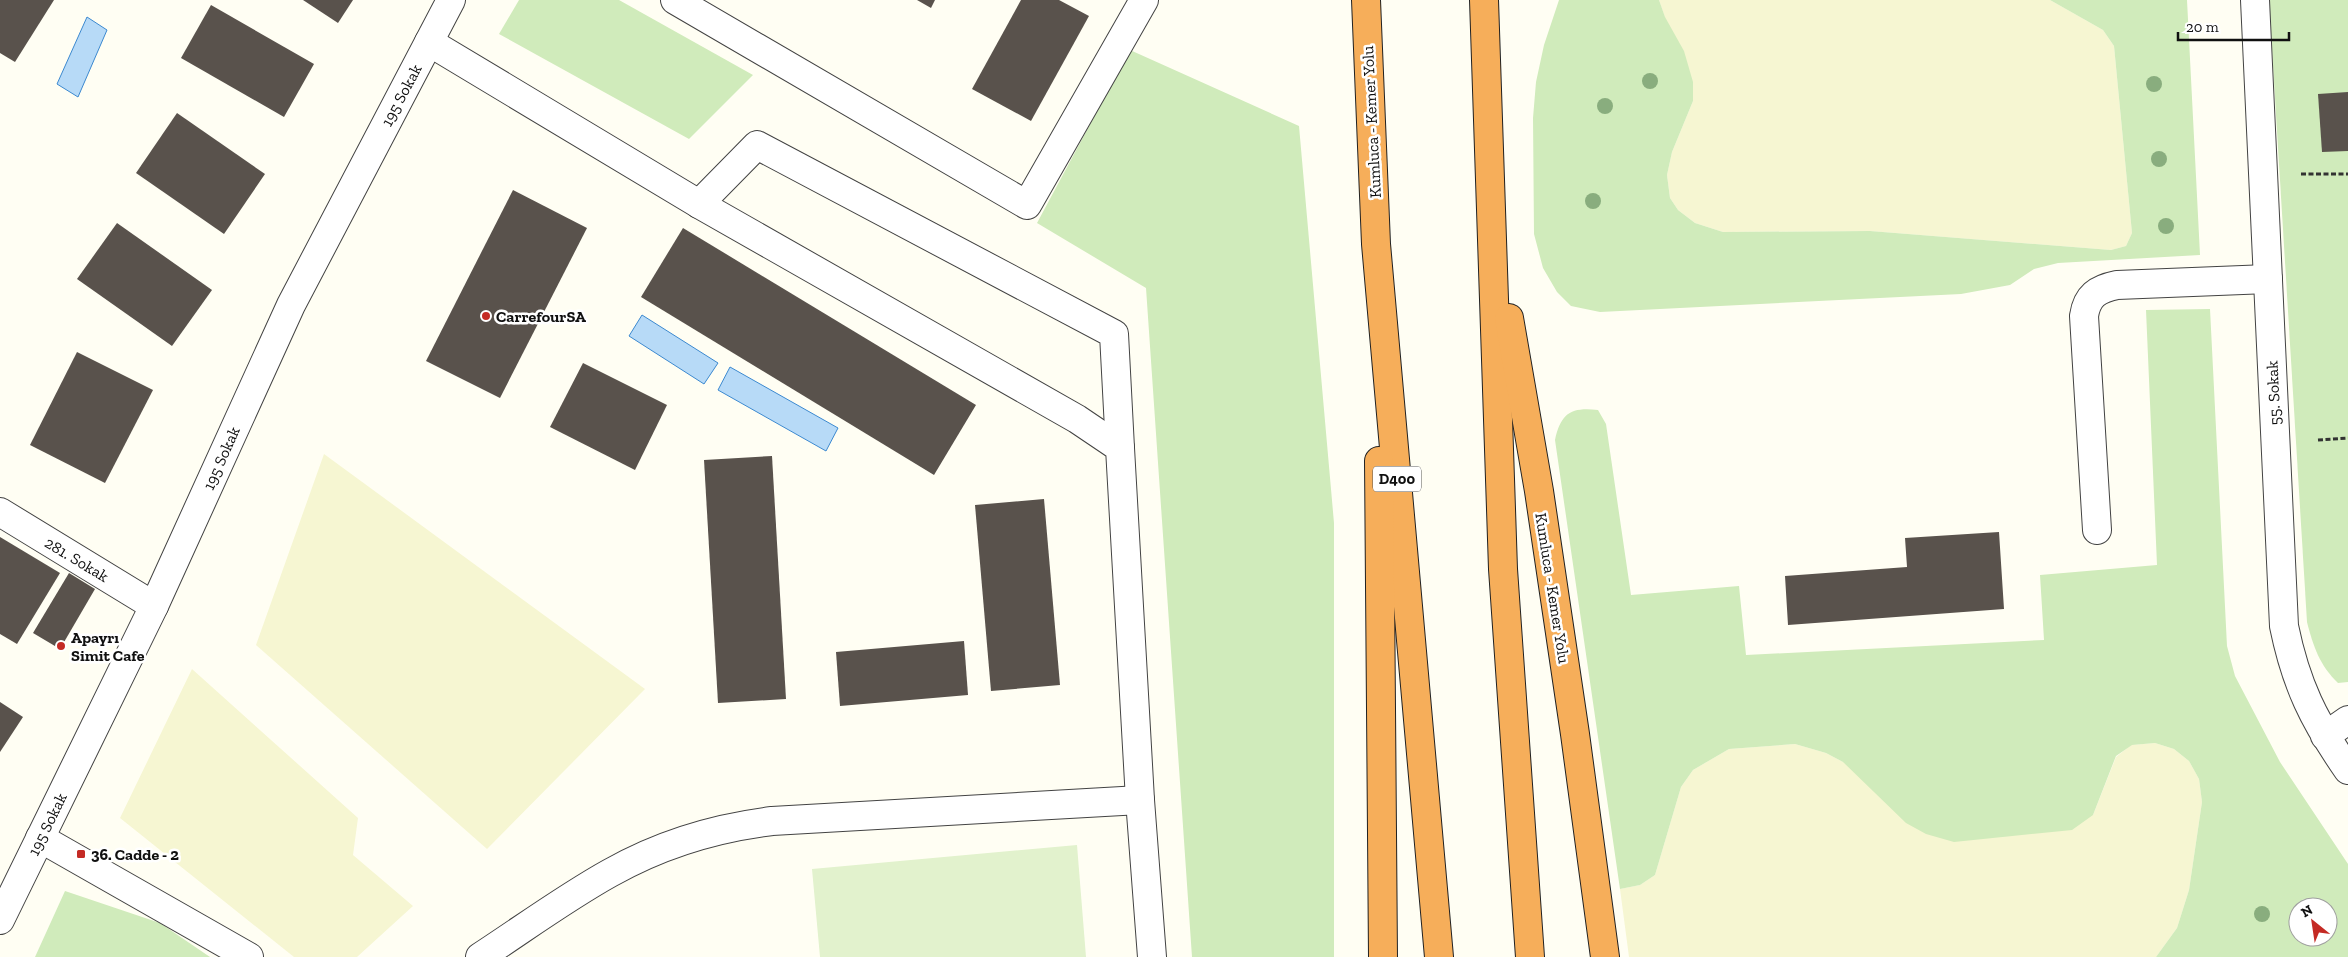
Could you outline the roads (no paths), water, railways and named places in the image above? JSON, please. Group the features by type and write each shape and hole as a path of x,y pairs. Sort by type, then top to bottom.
{"highway":[{"name":"Kumluca - Kemer Yolu","path":"1366,0 1376,244 1383,957"},
{"name":"Kumluca - Kemer Yolu","path":"1484,0 1502,569 1530,957"},
{"name":"Kumluca - Kemer Yolu","path":"1492,220 1539,491 1575,734 1605,957"},
{"name":"Kumluca - Kemer Yolu","path":"1376,244 1439,957"}],"street":[{"name":"195 Sokak","path":"0,920 154,606 291,305 451,0"},
{"path":"675,0 1027,205 1144,0"},
{"name":"55. Sokak","path":"2255,0 2284,626 2298,682 2325,736 2348,770"},
{"path":"429,42 699,204 1077,419 1120,448"},
{"path":"699,204 757,145 1114,334 1140,800 1152,957"},
{"path":"2097,530 2084,316 2085,304 2094,293 2104,287 2117,285 2268,279"},
{"name":"281. Sokak","path":"0,512 154,606"},
{"path":"2325,736 2348,720"},
{"path":"480,957 610,873 663,848 704,833 738,825 772,821 1140,800"},
{"path":"40,838 249,957"}],"water":[{"path":"87,17 107,30 78,97 57,84"},
{"path":"642,315 718,363 704,384 629,336"},
{"path":"730,367 838,428 826,451 718,390"}],"place":[{"name":"CarrefourSA","path":"486,316"},
{"name":"Apayrı Simit Cafe","path":"61,646"},
{"name":"36. Cadde - 2","path":"81,854"}]}
